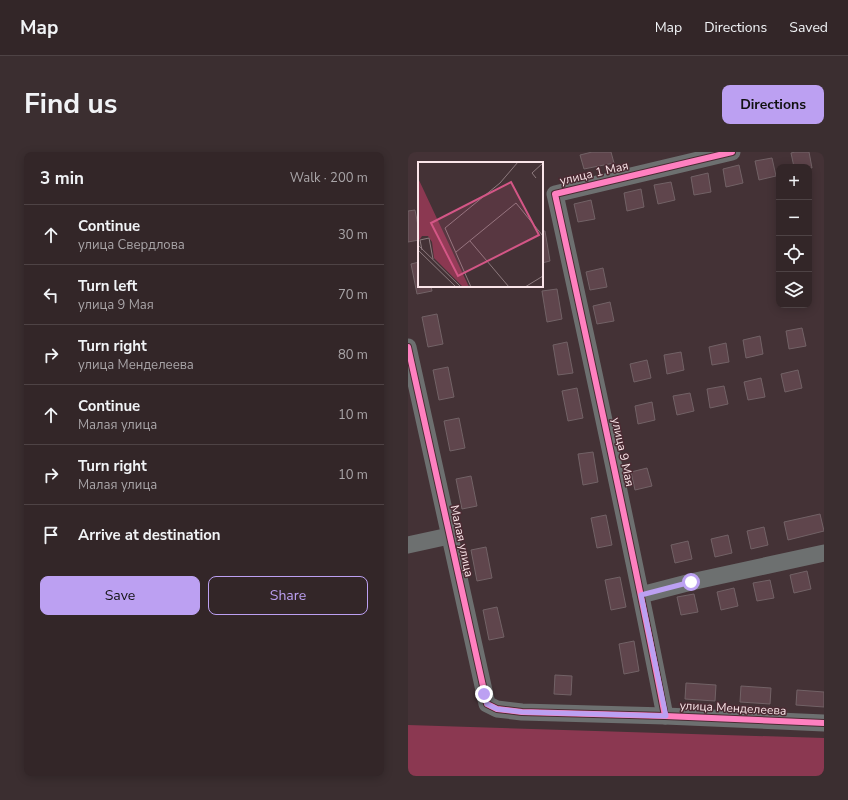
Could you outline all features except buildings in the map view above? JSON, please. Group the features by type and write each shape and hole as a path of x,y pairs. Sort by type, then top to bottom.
{"street":[{"name":"улица 1 Мая","path":"555,194 732,152"},
{"name":"улица 9 Мая","path":"555,194 599,393 666,716"},
{"name":"Малая улица","path":"408,347 487,704 497,709 522,712"},
{"path":"408,545 449,536"},
{"path":"641,595 691,582 824,552"},
{"name":"улица Менделеева","path":"522,712 666,716 824,723"}],"shaded area":[{"path":"408,725 824,738 824,776 408,776"}],"cycle path":[{"path":"665,716 598,389 555,194 732,152"},
{"path":"408,347 487,704 497,709 522,712 665,716 824,723"}],"route":[{"path":"484,694 487,704 497,709 522,712 666,716 641,595 691,582"}]}
